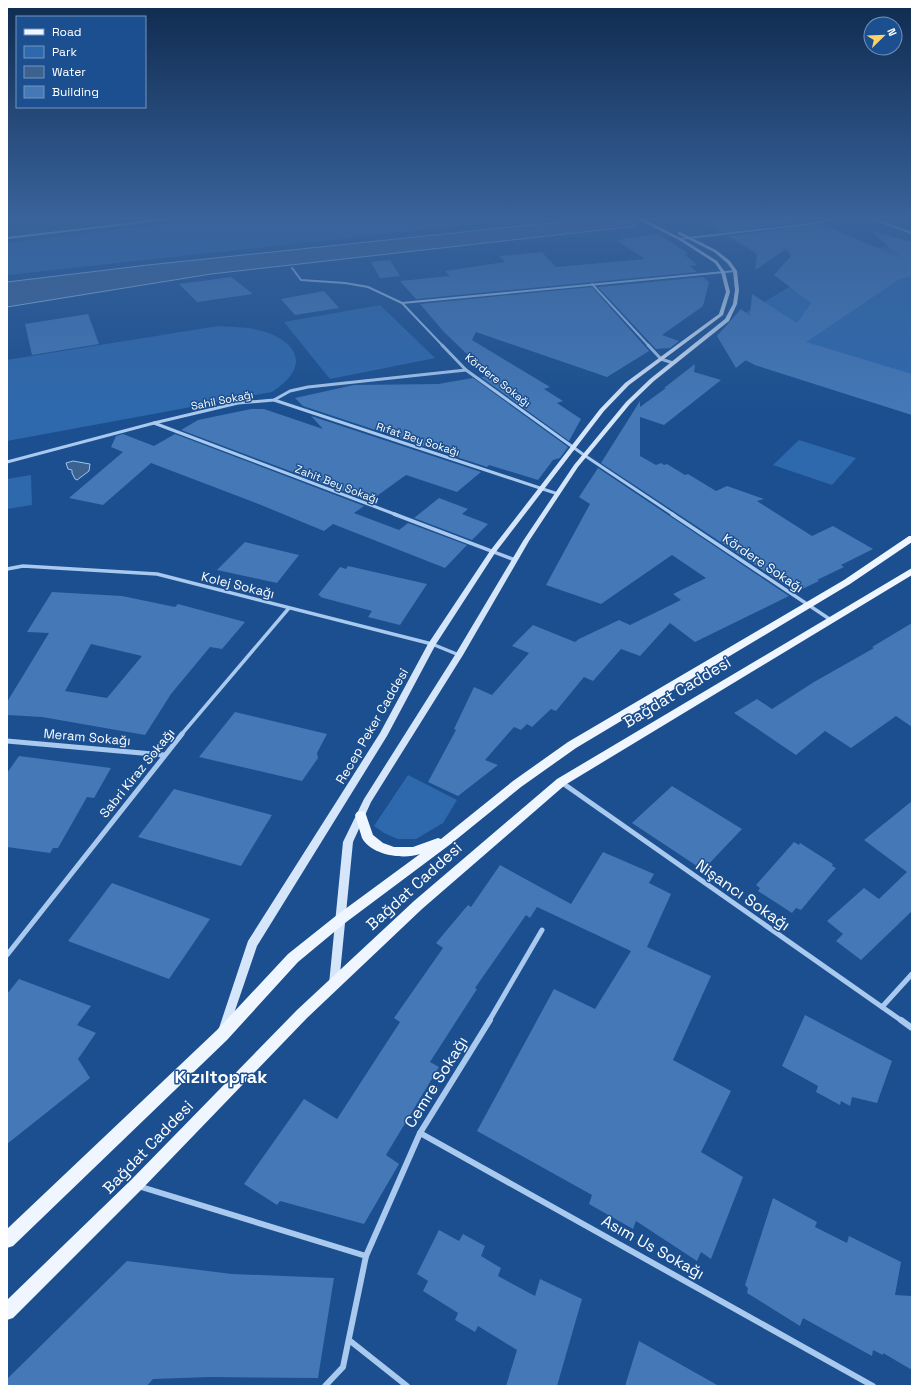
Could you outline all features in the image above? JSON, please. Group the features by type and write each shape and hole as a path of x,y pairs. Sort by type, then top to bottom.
{"main road":[{"name":"Recep Peker Caddesi","path":"222,1035 252,944 384,734 432,644 492,552 542,490 572,447 602,410 627,384 721,315 728,292 725,281"},
{"path":"334,984 348,842 368,801 459,655 515,560 584,455 628,403 652,380 726,320 735,304 737,290 736,281"},
{"name":"Bağdat Caddesi","path":"7,1240 222,1035 293,958 341,919 448,840 517,784 572,745 847,582 912,538"},
{"name":"Bağdat Caddesi","path":"7,1312 136,1185 302,1014 418,904 561,782 912,571"},
{"path":"361,815 368,838 379,846 393,852 414,852 448,840"}],"street":[{"name":"Kördere Sokağı","path":"316,281 345,283 368,287 402,303 466,370 572,447"},
{"path":"402,303 625,281"},
{"path":"592,284 661,359 673,363"},
{"name":"Sahil Sokağı","path":"7,462 154,423 238,404 274,400 290,391 308,387 466,370"},
{"name":"Rıfat Bey Sokağı","path":"274,400 542,490 558,494"},
{"name":"Zahit Bey Sokağı","path":"154,423 515,560"},
{"path":"572,447 584,455"},
{"name":"Kördere Sokağı","path":"584,455 832,620"},
{"name":"Kolej Sokağı","path":"7,569 23,566 157,574 432,644 459,655"},
{"name":"Sabri Kiraz Sokağı","path":"7,955 164,755 289,608"},
{"name":"Meram Sokağı","path":"7,741 164,755"},
{"name":"Nişancı Sokağı","path":"561,782 912,1028"},
{"name":"Cemre Sokağı","path":"325,1386 343,1367 366,1256 420,1133 476,1044 542,930"},
{"path":"882,1007 912,974"},
{"name":"Asım Us Sokağı","path":"420,1133 873,1386"},
{"path":"136,1185 366,1256"},
{"path":"349,1340 407,1386"}],"green space":[{"path":"799,281 912,281 912,415 755,365 726,351 728,323"},
{"path":"380,305 435,358 330,379 284,322"},
{"path":"218,326 249,328 277,337 287,343 294,351 296,360 294,370 286,381 272,392 7,441 7,360"},
{"path":"799,440 856,458 832,485 773,465"},
{"path":"31,475 32,505 7,509 7,479"},
{"path":"408,775 457,800 443,823 416,839 398,839 384,833 374,826"}],"water":[{"path":"15,281 168,281 7,307 7,282"},
{"path":"73,461 90,464 89,471 77,480 72,473 72,470 68,469 66,463"}],"building":[{"path":"201,281 236,281 253,294 197,302 179,284"},
{"path":"400,281 603,281 416,299"},
{"path":"661,281 709,282 703,306 662,335 679,341 670,348 656,349 598,287"},
{"path":"782,281 897,281 806,342 912,374 912,415 755,365 746,360 736,368 717,336 741,309 750,316 752,294 797,323 811,303"},
{"path":"592,287 649,351 607,377 476,332 472,340 550,387 544,389 563,401 557,403 581,419 569,441 481,377 490,376 444,332 420,304"},
{"path":"324,291 339,308 295,315 281,299"},
{"path":"88,314 99,344 32,355 25,324"},
{"path":"695,364 694,372 721,380 664,425 640,417 640,456 656,465 661,463 664,465 667,464 685,475 688,474 716,491 727,486 764,499 757,501 812,536 833,526 873,549 841,565 844,567 796,592 601,463 640,401 640,407"},
{"path":"473,378 568,447 560,458 553,460 538,480 489,465 487,467 303,406 295,398 354,385 438,384"},
{"path":"251,409 264,409 323,429 311,416 481,472 457,492 406,475 370,501 181,430 198,420"},
{"path":"123,434 154,446 175,434 364,506 354,513 399,530 408,523 467,545 445,568 333,524 324,531 151,463 103,505 69,498 123,452 111,447 116,436"},
{"path":"598,468 789,596 695,642 670,623 640,656 621,649 593,681 584,677 556,711 551,709 532,727 527,724 521,730 514,727 485,760 498,765 458,796 428,782 456,730 454,729 474,687 492,695 529,653 512,646 533,625 575,642 619,620 630,625 681,600 673,594 706,578 672,555 601,604 546,585 590,504 579,497"},
{"path":"439,498 468,509 462,514 488,524 472,540 414,518"},
{"path":"245,542 299,555 277,583 217,570"},
{"path":"348,566 427,584 400,625 368,617 372,611 320,597 321,596 318,595 340,567 346,569"},
{"path":"52,592 122,596 175,607 178,604 245,622 222,649 210,647 171,694 145,735 42,717 7,715 7,702 49,633 27,632","holes":["91,644 142,656 107,698 65,691"]},
{"path":"912,623 912,727 896,716 851,748 825,731 796,755 734,713 757,699 772,709 814,682 874,648 872,647"},
{"path":"235,712 327,734 317,753 318,758 302,781 199,757"},
{"path":"19,756 111,768 94,798 87,797 58,848 53,848 50,853 7,847 7,773"},
{"path":"672,786 742,829 703,870 632,823"},
{"path":"174,789 272,815 241,866 138,837"},
{"path":"912,801 912,911 861,960 836,941 843,934 827,921 864,888 879,899 907,872 864,840"},
{"path":"794,842 799,845 800,843 833,864 832,866 836,868 801,910 796,908 792,913 758,891 760,888 756,885"},
{"path":"603,852 654,874 649,883 671,894 647,947 711,976 673,1060 731,1091 701,1152 743,1177 711,1259 701,1252 697,1261 636,1221 633,1229 589,1204 592,1195 477,1131 554,989 595,1009 631,951 537,907 530,918 526,915 475,988 477,989 430,1062 439,1067 386,1155 399,1164 364,1224 280,1201 277,1205 244,1184 304,1099 337,1119 400,1022 394,1018 443,948 436,943 468,905 471,907 500,865 571,904"},
{"path":"112,883 210,919 169,979 68,941"},
{"path":"19,979 91,1006 77,1025 96,1033 78,1059 90,1078 7,1144 7,994"},
{"path":"805,1015 892,1061 877,1103 852,1097 850,1106 841,1101 840,1105 816,1092 818,1086 782,1066"},
{"path":"773,1198 817,1222 815,1227 847,1243 849,1236 901,1262 895,1295 912,1296 912,1370 883,1353 883,1355 873,1350 872,1356 803,1318 800,1326 747,1293 748,1288 745,1285"},
{"path":"439,1230 459,1241 463,1234 485,1246 481,1256 501,1268 498,1276 535,1296 540,1279 582,1299 557,1386 506,1386 517,1350 478,1326 475,1332 455,1320 458,1313 423,1291 428,1281 417,1274"},
{"path":"127,1261 232,1274 334,1278 318,1378 210,1377 153,1379 147,1386 7,1386 7,1379"},
{"path":"639,1341 719,1386 625,1386"}],"district":[{"name":"Kızıltoprak","path":"221,1076"}]}
